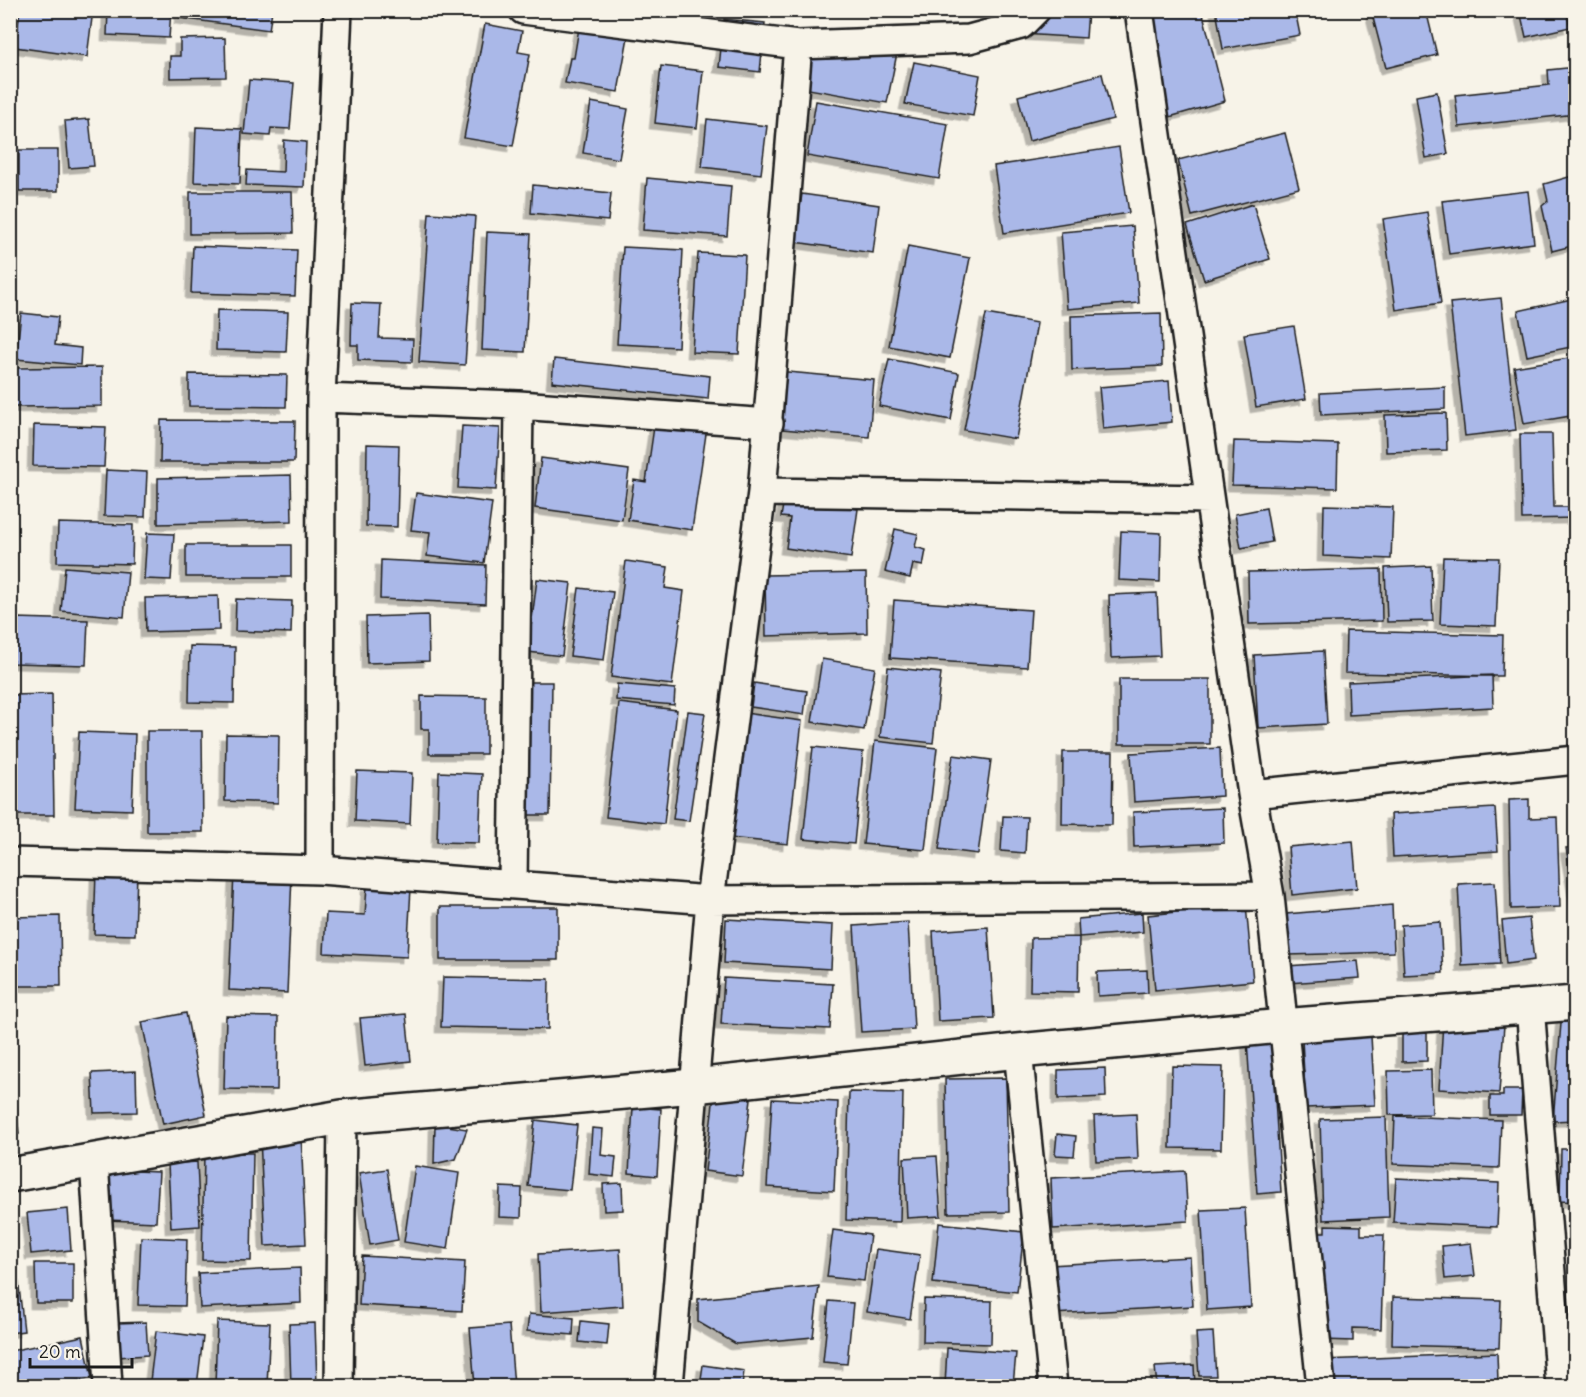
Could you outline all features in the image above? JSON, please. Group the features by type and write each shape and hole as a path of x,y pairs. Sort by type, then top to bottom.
{"street":[{"path":"320,870 321,398 338,10"},
{"path":"523,10 798,45 969,39 1021,25 1036,10"},
{"path":"1139,10 1252,794 1270,896 1321,1386"},
{"path":"669,1386 710,900 769,423 798,45"},
{"path":"321,398 519,405 769,423"},
{"path":"513,884 519,405"},
{"path":"762,492 1209,499"},
{"path":"1252,794 1575,760"},
{"path":"10,862 320,870 710,900 1270,896"},
{"path":"10,1175 342,1117 694,1086 1018,1051 1282,1026 1575,1003"},
{"path":"1530,1006 1560,1386"},
{"path":"1018,1051 1053,1386"},
{"path":"339,1386 342,1117"},
{"path":"94,1160 108,1386"}],"building":[{"path":"20,10 93,10 87,57 15,47"},
{"path":"108,10 171,10 169,38 107,35"},
{"path":"181,10 272,10 269,30 180,18"},
{"path":"1023,10 1088,10 1086,38 1022,34"},
{"path":"1171,10 1202,10 1225,101 1166,118 1140,19"},
{"path":"1216,10 1295,10 1300,35 1223,49"},
{"path":"1371,10 1426,10 1437,55 1386,68"},
{"path":"1566,10 1570,27 1526,37 1520,11"},
{"path":"724,19 765,23 760,72 719,67"},
{"path":"485,24 522,31 518,52 530,54 513,146 464,138"},
{"path":"579,28 628,37 618,92 565,83 570,58 574,58"},
{"path":"813,37 897,53 887,103 803,88"},
{"path":"225,38 226,77 170,78 170,56 180,56 180,39"},
{"path":"914,62 980,75 973,116 905,104"},
{"path":"661,66 703,71 697,128 655,123"},
{"path":"1576,67 1576,114 1459,127 1455,95 1549,85 1548,70"},
{"path":"1102,74 1113,119 1029,141 1018,96"},
{"path":"249,80 294,83 290,129 271,128 270,136 244,134"},
{"path":"1437,92 1448,154 1426,158 1416,96"},
{"path":"816,101 948,124 939,179 807,156"},
{"path":"591,102 628,109 619,159 583,153"},
{"path":"89,119 94,166 69,168 65,121"},
{"path":"707,119 767,126 761,174 702,167"},
{"path":"196,127 242,129 240,184 194,182"},
{"path":"1285,133 1299,188 1192,216 1178,160"},
{"path":"284,140 306,142 304,187 246,185 247,170 283,172"},
{"path":"1119,147 1129,213 1004,233 994,166"},
{"path":"19,150 58,150 58,191 19,191"},
{"path":"1576,175 1576,245 1552,251 1542,206 1548,201 1544,184"},
{"path":"647,178 731,186 727,236 643,230"},
{"path":"533,185 611,193 608,221 531,213"},
{"path":"1528,191 1534,243 1449,254 1442,201"},
{"path":"190,192 292,192 293,233 190,234"},
{"path":"802,194 879,205 873,253 795,242"},
{"path":"1253,204 1270,259 1204,280 1187,225"},
{"path":"1427,212 1441,303 1396,310 1383,219"},
{"path":"429,213 475,216 465,365 419,362"},
{"path":"1133,226 1139,303 1067,309 1061,232"},
{"path":"487,232 531,234 525,352 482,350"},
{"path":"193,246 297,250 295,296 191,293"},
{"path":"908,246 970,258 950,358 889,346"},
{"path":"623,247 683,250 678,347 617,344"},
{"path":"698,253 745,255 739,354 692,352"},
{"path":"1501,298 1516,430 1465,436 1450,303"},
{"path":"1576,298 1576,346 1527,356 1518,311"},
{"path":"352,303 381,304 379,338 413,339 412,362 358,360 358,345 351,345"},
{"path":"217,310 288,312 286,352 216,350"},
{"path":"21,313 58,317 55,345 81,348 80,365 16,359"},
{"path":"1161,313 1162,366 1072,370 1071,316"},
{"path":"986,314 1037,323 1016,439 964,430"},
{"path":"1294,326 1306,399 1256,407 1244,334"},
{"path":"1576,357 1576,415 1524,424 1514,367"},
{"path":"554,359 710,376 708,399 552,382"},
{"path":"889,359 959,373 951,420 879,406"},
{"path":"102,367 102,406 14,407 14,368"},
{"path":"777,371 874,380 869,437 772,428"},
{"path":"189,374 287,375 286,407 189,406"},
{"path":"1169,381 1172,422 1103,429 1099,387"},
{"path":"1445,387 1445,409 1321,415 1320,393"},
{"path":"1446,413 1447,450 1386,452 1385,415"},
{"path":"161,420 295,421 294,462 160,462"},
{"path":"655,420 707,427 692,530 628,520 634,480 646,482"},
{"path":"34,425 106,427 104,467 33,466"},
{"path":"462,426 500,428 496,490 458,488"},
{"path":"1520,434 1552,434 1554,507 1576,507 1576,518 1522,519"},
{"path":"1234,441 1338,444 1337,488 1232,485"},
{"path":"367,444 399,445 397,527 366,526"},
{"path":"541,458 629,470 622,520 535,508"},
{"path":"106,470 147,472 145,517 104,516"},
{"path":"291,475 292,521 158,524 158,478"},
{"path":"416,493 492,503 484,563 427,556 430,532 411,530"},
{"path":"784,499 858,509 851,558 786,548 790,518 781,517"},
{"path":"1324,505 1393,507 1391,559 1323,556"},
{"path":"1266,508 1272,542 1241,548 1235,514"},
{"path":"58,523 133,525 132,564 57,562"},
{"path":"895,529 918,534 915,547 926,550 923,566 913,564 910,578 885,572"},
{"path":"1121,531 1161,533 1160,582 1119,580"},
{"path":"147,533 174,534 171,580 144,579"},
{"path":"186,545 291,545 291,577 186,577"},
{"path":"1443,557 1499,558 1496,626 1440,624"},
{"path":"381,560 486,565 485,604 380,599"},
{"path":"626,561 668,567 665,588 684,591 672,685 611,677"},
{"path":"1431,566 1433,621 1387,622 1385,568"},
{"path":"65,567 128,572 124,617 61,611"},
{"path":"1381,569 1382,621 1249,624 1248,572"},
{"path":"866,573 867,633 766,636 765,575"},
{"path":"537,579 571,583 562,656 528,652"},
{"path":"579,588 613,592 604,660 570,656"},
{"path":"1157,593 1160,656 1111,658 1109,595"},
{"path":"218,596 219,630 146,632 145,598"},
{"path":"236,599 292,601 291,633 235,631"},
{"path":"894,600 1031,610 1027,667 890,658"},
{"path":"428,615 429,661 367,663 366,617"},
{"path":"16,618 88,620 86,665 13,663"},
{"path":"1346,631 1503,635 1502,676 1345,673"},
{"path":"190,646 235,647 234,703 189,702"},
{"path":"1323,651 1327,724 1258,728 1254,655"},
{"path":"822,659 875,668 864,730 812,722"},
{"path":"888,667 941,673 933,743 880,737"},
{"path":"1492,675 1493,707 1349,715 1348,682"},
{"path":"1119,679 1210,679 1210,744 1119,744"},
{"path":"521,682 552,682 550,815 519,815"},
{"path":"754,683 807,691 804,715 751,707"},
{"path":"617,684 675,689 674,705 616,700"},
{"path":"52,694 54,815 14,815 12,695"},
{"path":"421,696 486,697 486,754 429,754 429,729 421,729"},
{"path":"619,703 677,710 664,824 606,817"},
{"path":"688,711 705,713 689,821 673,819"},
{"path":"745,713 802,721 788,844 730,838"},
{"path":"147,731 202,731 203,832 147,832"},
{"path":"79,732 135,734 132,810 75,808"},
{"path":"226,734 279,735 278,803 225,801"},
{"path":"875,741 937,748 925,850 863,844"},
{"path":"813,747 863,752 854,844 803,839"},
{"path":"1220,748 1222,796 1134,802 1131,753"},
{"path":"1063,752 1113,752 1112,825 1062,824"},
{"path":"953,755 991,760 978,854 939,849"},
{"path":"357,771 412,773 410,824 355,821"},
{"path":"439,772 482,774 479,843 437,842"},
{"path":"1529,799 1529,818 1557,817 1560,907 1511,909 1509,800"},
{"path":"1223,808 1224,843 1134,847 1133,812"},
{"path":"1495,808 1498,851 1393,857 1391,814"},
{"path":"1003,816 1027,817 1025,853 1001,851"},
{"path":"1353,841 1357,888 1292,895 1288,847"},
{"path":"1576,847 1576,903 1566,848"},
{"path":"96,871 137,873 135,935 94,934"},
{"path":"234,872 292,875 287,993 229,990"},
{"path":"1495,882 1500,964 1462,966 1458,884"},
{"path":"367,886 411,888 407,957 324,953 326,913 365,915"},
{"path":"1246,905 1253,981 1155,990 1148,915"},
{"path":"1392,905 1394,952 1289,955 1286,914"},
{"path":"440,907 558,907 558,960 440,960"},
{"path":"1142,913 1143,932 1079,937 1078,919"},
{"path":"60,916 61,986 10,986 10,917"},
{"path":"1529,918 1534,960 1506,964 1502,921"},
{"path":"726,919 833,925 831,969 724,963"},
{"path":"908,922 914,1029 861,1032 854,926"},
{"path":"1440,922 1443,973 1404,975 1401,925"},
{"path":"988,927 994,1018 938,1021 933,931"},
{"path":"1079,937 1078,992 1030,991 1031,938"},
{"path":"1358,961 1360,978 1288,983 1287,966"},
{"path":"1147,970 1148,993 1098,996 1097,972"},
{"path":"443,977 549,979 548,1029 441,1027"},
{"path":"724,978 833,984 830,1029 721,1024"},
{"path":"1562,1011 1576,1011 1576,1120 1553,1121"},
{"path":"186,1013 206,1115 163,1124 142,1022"},
{"path":"406,1014 411,1061 365,1066 360,1018"},
{"path":"226,1016 278,1017 277,1090 224,1089"},
{"path":"1443,1021 1504,1025 1499,1093 1439,1089"},
{"path":"1402,1033 1427,1033 1427,1061 1402,1062"},
{"path":"1371,1036 1375,1105 1306,1108 1302,1040"},
{"path":"1271,1038 1281,1192 1257,1194 1247,1040"},
{"path":"1172,1066 1223,1067 1221,1149 1170,1148"},
{"path":"1105,1068 1106,1097 1058,1099 1058,1070"},
{"path":"1431,1070 1432,1114 1389,1115 1388,1071"},
{"path":"136,1071 137,1112 94,1113 92,1073"},
{"path":"1006,1078 1009,1212 948,1213 945,1079"},
{"path":"1503,1090 1522,1090 1521,1115 1490,1115 1490,1096 1503,1096"},
{"path":"15,1091 19,1134 10,1135 10,1092"},
{"path":"849,1092 903,1093 900,1222 846,1220"},
{"path":"714,1095 751,1099 742,1176 705,1171"},
{"path":"772,1099 838,1102 834,1191 767,1187"},
{"path":"633,1107 661,1109 657,1176 629,1173"},
{"path":"1136,1114 1138,1159 1096,1161 1094,1116"},
{"path":"1395,1116 1501,1120 1499,1168 1393,1164"},
{"path":"1386,1117 1389,1217 1323,1220 1320,1119"},
{"path":"535,1120 577,1125 570,1190 528,1186"},
{"path":"435,1124 467,1129 456,1159 434,1164"},
{"path":"592,1128 603,1129 601,1155 616,1157 614,1177 589,1174"},
{"path":"1057,1134 1076,1136 1074,1156 1055,1155"},
{"path":"301,1135 306,1244 265,1246 260,1137"},
{"path":"1561,1149 1576,1149 1576,1202 1560,1201"},
{"path":"204,1153 253,1153 251,1261 202,1260"},
{"path":"937,1156 941,1216 907,1218 904,1158"},
{"path":"197,1162 200,1226 171,1228 168,1164"},
{"path":"415,1166 459,1173 448,1249 404,1242"},
{"path":"387,1169 398,1240 370,1245 359,1173"},
{"path":"110,1170 159,1172 156,1222 107,1220"},
{"path":"1185,1171 1188,1221 1053,1229 1051,1178"},
{"path":"1396,1178 1499,1183 1497,1227 1393,1222"},
{"path":"622,1183 623,1210 604,1211 603,1184"},
{"path":"500,1187 522,1188 521,1218 499,1217"},
{"path":"1245,1208 1251,1307 1207,1310 1201,1210"},
{"path":"68,1209 71,1250 31,1254 27,1213"},
{"path":"939,1223 1024,1232 1017,1292 933,1283"},
{"path":"1325,1225 1361,1226 1361,1235 1384,1235 1381,1329 1353,1328 1353,1341 1322,1340 1324,1281 1316,1281 1318,1232 1325,1232"},
{"path":"833,1230 870,1235 864,1281 827,1277"},
{"path":"141,1237 187,1239 185,1306 138,1305"},
{"path":"1471,1243 1475,1276 1445,1279 1442,1246"},
{"path":"620,1249 623,1306 541,1312 538,1254"},
{"path":"876,1249 920,1255 910,1319 867,1312"},
{"path":"362,1256 465,1262 462,1311 359,1305"},
{"path":"1190,1257 1193,1306 1053,1314 1050,1265"},
{"path":"16,1260 24,1331 10,1333 10,1261"},
{"path":"35,1263 73,1263 73,1303 36,1303"},
{"path":"300,1268 301,1303 200,1308 198,1273"},
{"path":"819,1286 813,1337 736,1344 698,1322 698,1299"},
{"path":"1393,1297 1501,1300 1499,1348 1392,1345"},
{"path":"924,1299 992,1301 991,1344 923,1342"},
{"path":"829,1301 853,1303 847,1364 823,1362"},
{"path":"529,1314 574,1318 573,1335 527,1331"},
{"path":"217,1321 270,1323 267,1386 215,1386"},
{"path":"581,1321 609,1324 607,1345 579,1342"},
{"path":"146,1322 148,1355 118,1357 117,1323"},
{"path":"315,1323 317,1385 291,1386 289,1324"},
{"path":"509,1325 514,1386 475,1386 470,1328"},
{"path":"156,1331 203,1337 197,1386 150,1381"},
{"path":"1213,1332 1216,1376 1199,1376 1196,1333"},
{"path":"1574,1332 1576,1332 1576,1381 1566,1379"},
{"path":"83,1336 92,1378 53,1386 10,1386 10,1351"},
{"path":"947,1348 1016,1353 1013,1386 945,1386"},
{"path":"1497,1353 1498,1382 1325,1386 1324,1360"},
{"path":"703,1365 744,1371 742,1386 700,1386"},
{"path":"1194,1365 1195,1386 1157,1386 1155,1367"}]}
